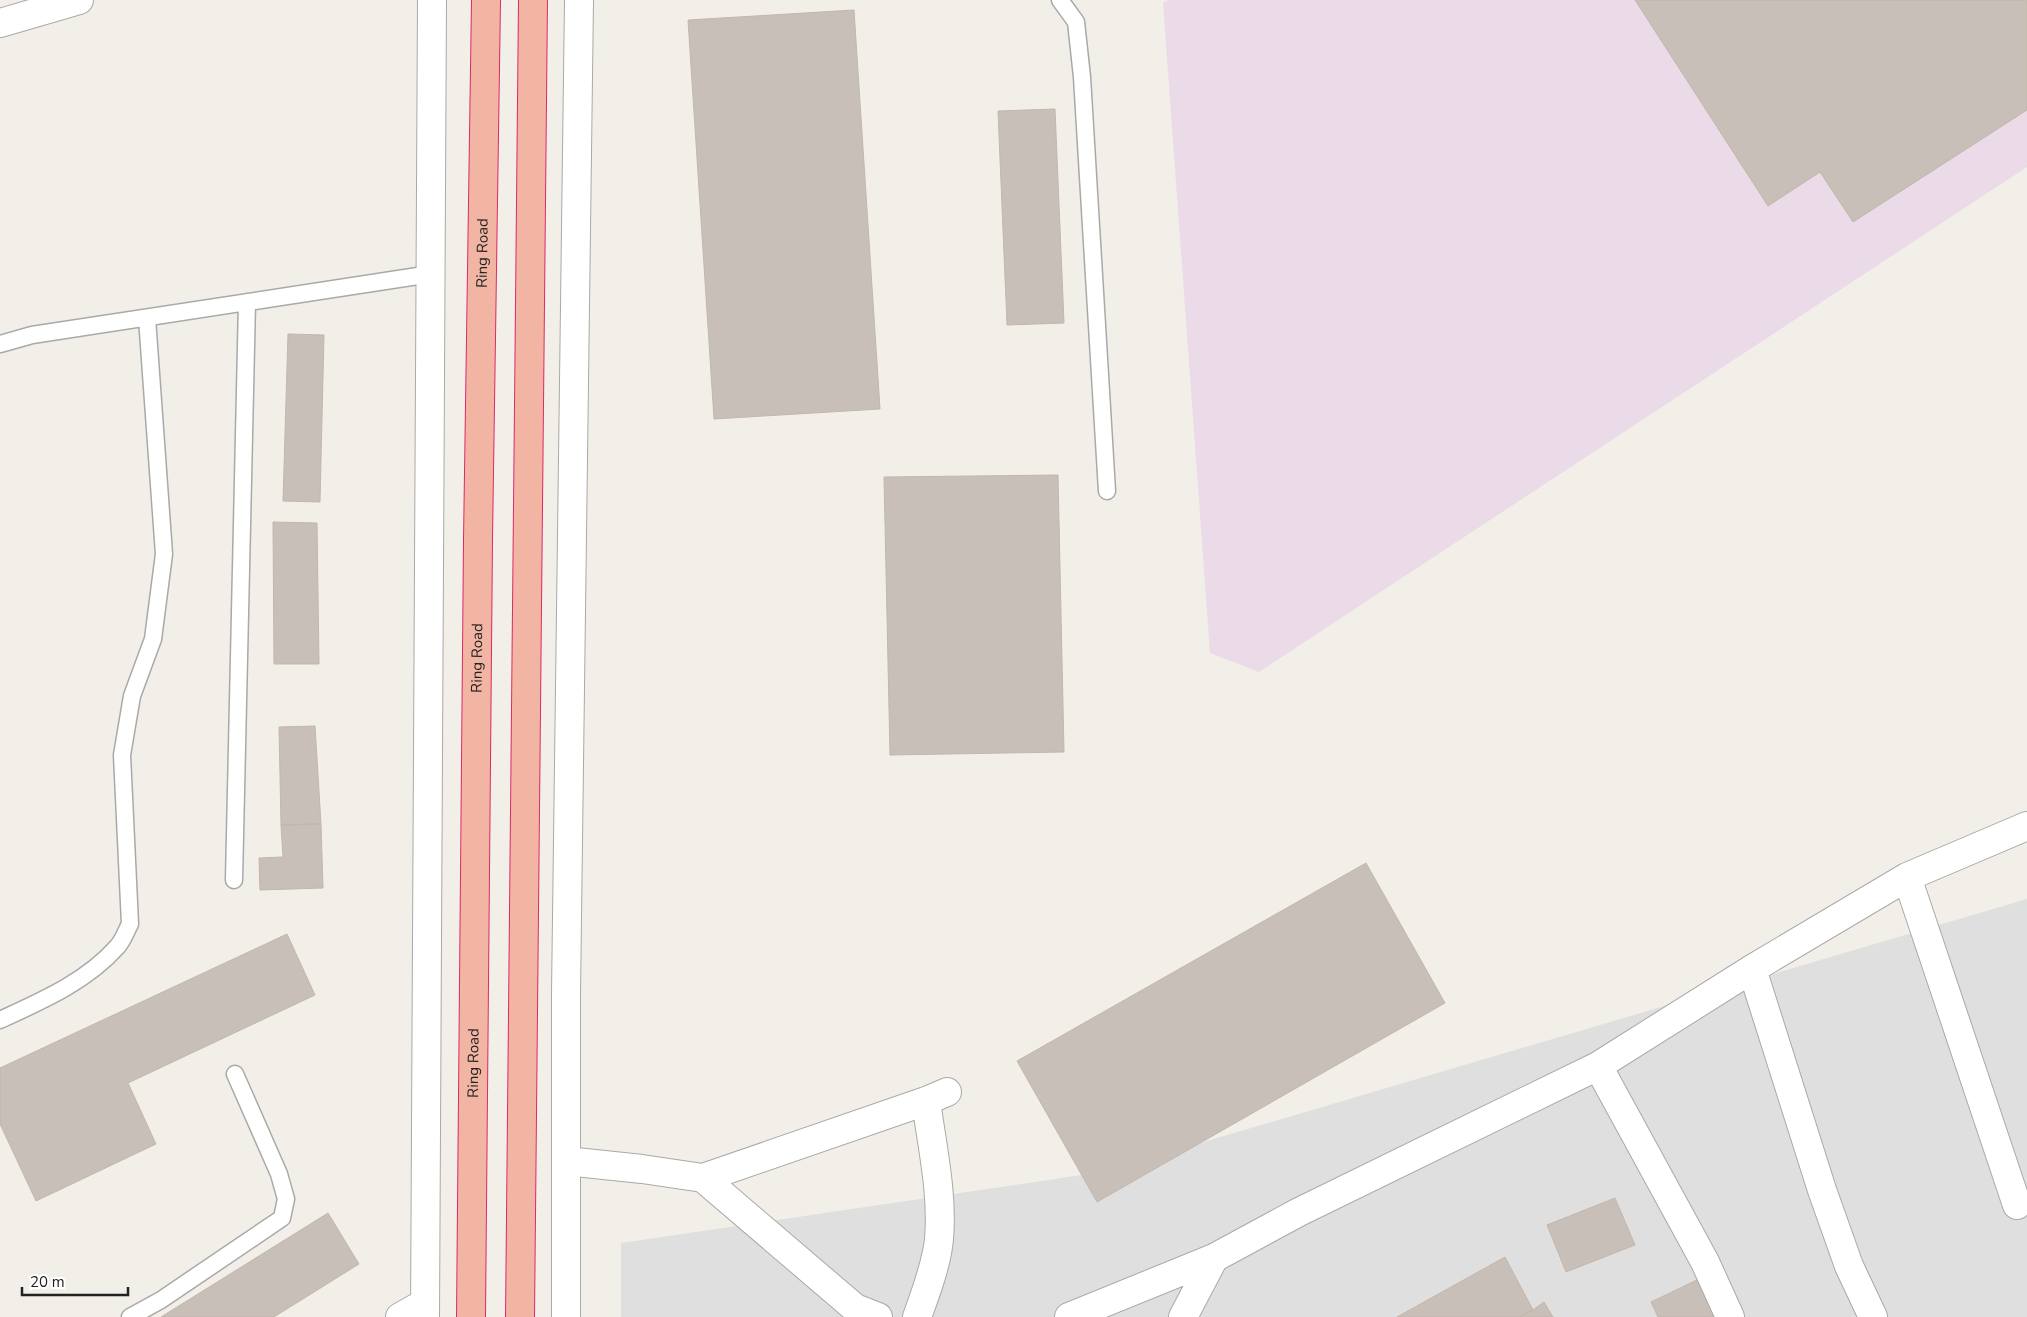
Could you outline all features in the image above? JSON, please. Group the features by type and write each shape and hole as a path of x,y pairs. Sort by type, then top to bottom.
{"highway":[{"name":"Ring Road","path":"471,1317 477,560 486,0"},
{"path":"520,1317 533,0"}],"street":[{"path":"0,23 78,0"},
{"path":"400,1317 425,1310 432,0"},
{"path":"566,1317 566,994 579,0"},
{"path":"1069,1317 1214,1258 1299,1212 1598,1066 1752,969 1907,877 2027,826"},
{"path":"1907,877 2017,1205"},
{"path":"1752,969 1822,1190 1849,1266 1873,1317"},
{"path":"1598,1066 1705,1262 1730,1317"},
{"path":"566,1161 703,1178 936,1096 939,1240 917,1317"},
{"path":"703,1178 862,1314"},
{"path":"1183,1317 1214,1258"}],"lane":[{"path":"1060,0 1076,22 1082,77 1107,491"},
{"path":"0,344 32,335 430,274"},
{"path":"234,880 248,302"},
{"path":"0,1020 55,995 101,963 118,946 130,924 122,755 132,696 153,639 164,554 147,318"},
{"path":"130,1317 161,1300 282,1218 286,1199 279,1174 236,1074"}],"shaded area":[{"path":"1168,0 2027,0 2027,167 1259,672 1210,653 1163,3"},
{"path":"2027,899 2027,1317 621,1317 621,1243 1102,1172"}],"building":[{"path":"1635,0 2027,0 2027,110 1853,222 1820,172 1768,206"},
{"path":"854,10 880,409 714,419 688,20"},
{"path":"1055,109 1064,323 1007,325 998,111"},
{"path":"288,334 324,335 320,502 283,501"},
{"path":"1058,475 1064,752 890,755 884,477"},
{"path":"273,522 317,523 319,664 274,664"},
{"path":"315,726 321,824 281,825 279,727"},
{"path":"321,824 323,888 260,890 259,858 283,857 281,825"},
{"path":"1366,863 1445,1003 1097,1202 1017,1061"},
{"path":"287,934 315,995 128,1083 156,1144 36,1201 0,1124 0,1068"},
{"path":"1615,1198 1635,1245 1566,1272 1547,1225"},
{"path":"328,1213 359,1264 274,1317 161,1317"},
{"path":"1505,1257 1533,1310 1519,1317 1397,1317"},
{"path":"1699,1279 1717,1317 1658,1317 1651,1302"},
{"path":"1544,1302 1553,1317 1519,1317 1533,1310"}]}
